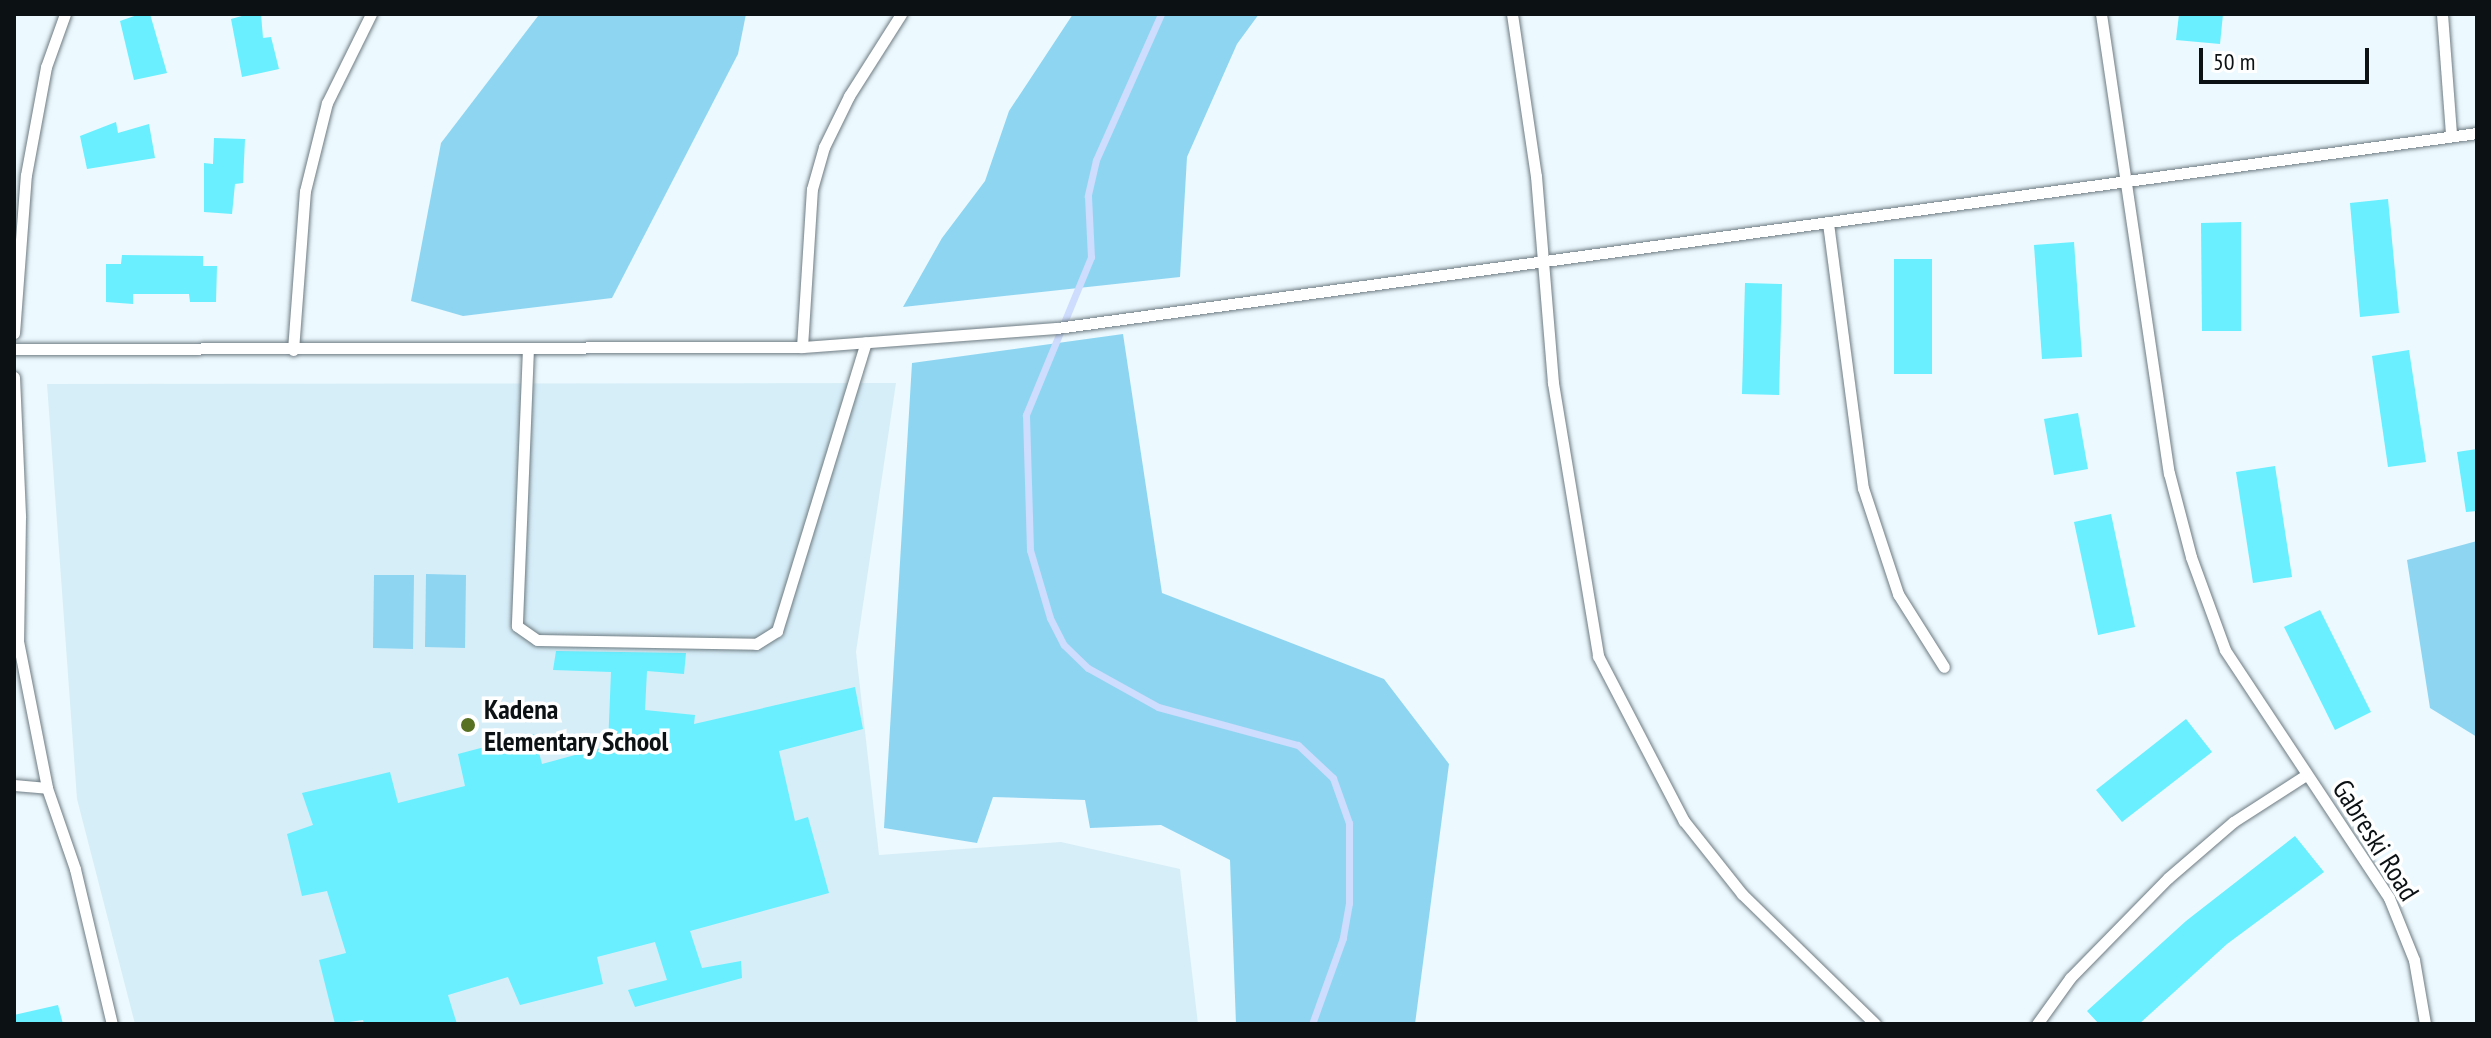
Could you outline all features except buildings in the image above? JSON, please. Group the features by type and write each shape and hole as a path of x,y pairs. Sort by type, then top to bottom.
{"lane":[{"path":"14,333 26,175 46,67 65,14"},
{"path":"293,350 305,191 327,103 371,14"},
{"path":"802,347 812,189 824,147 849,96 901,14"},
{"path":"1512,14 1536,176 1540,258 1553,383 1598,656 1628,723 1684,821 1742,894 1875,1024"},
{"name":"Gabreski Road","path":"2101,14 2129,181 2169,473 2191,557 2225,650 2389,898 2414,960 2425,1024"},
{"path":"2442,14 2451,134"},
{"path":"14,349 802,347 1057,328 1540,258 1828,223 2451,134 2477,133"},
{"path":"1828,223 1863,488 1898,594 1944,667"},
{"path":"528,348 517,626 537,640 756,644 777,631 866,342"},
{"path":"14,377 20,517 18,641 47,788 75,869 112,1024"},
{"path":"2037,1024 2070,978 2168,878 2233,822 2306,775"},
{"path":"14,785 47,788"}],"shaded area":[{"path":"746,14 738,54 612,298 463,316 411,301 441,143 538,16"},
{"path":"1073,14 1259,14 1237,44 1187,157 1180,277 903,307 942,238 985,181 1009,111"},
{"path":"1123,334 1162,593 1384,679 1449,764 1415,1024 1236,1024 1230,860 1161,825 1090,828 1085,800 993,797 977,843 884,828 912,363"},
{"name":"Kadena Elementary School","path":"896,383 856,652 879,855 1061,842 1180,869 1198,1024 135,1024 77,799 47,384"},
{"path":"2477,541 2477,737 2430,708 2407,560"},
{"path":"426,574 466,575 465,648 425,647"},
{"path":"374,575 414,575 413,649 373,648"}],"waterway":[{"path":"1161,14 1096,160 1088,196 1091,257 1026,415 1030,550 1050,618 1064,645 1088,668 1158,707 1298,745 1333,778 1349,823 1349,903 1343,938 1312,1024"}],"place":[{"name":"Kadena Elementary School","path":"468,725"}]}
